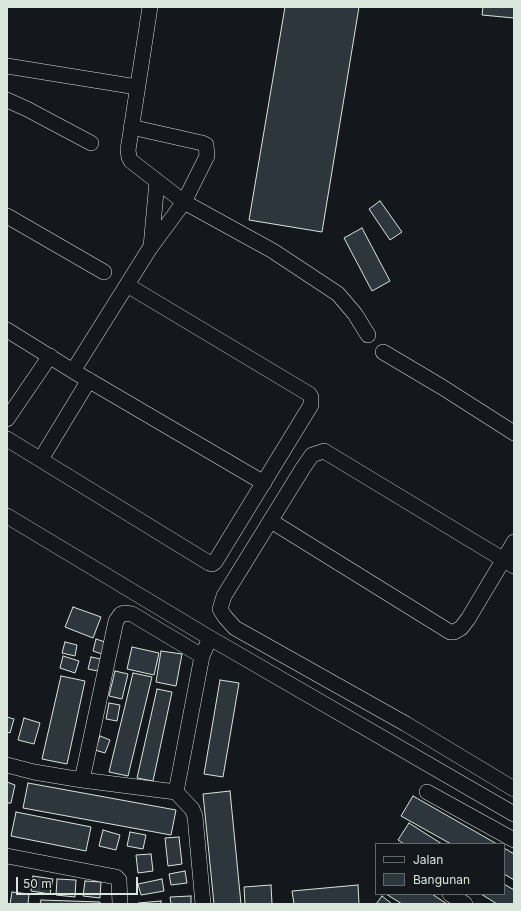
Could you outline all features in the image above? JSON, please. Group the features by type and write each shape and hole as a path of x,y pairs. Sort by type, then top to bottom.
{"street":[{"path":"140,7 150,7 131,127 128,150 129,157 184,202 273,251 338,294 355,314 368,335"},
{"path":"7,67 137,88"},
{"path":"7,100 91,142"},
{"path":"72,371 150,248 184,202 207,156 206,145 202,143 131,127"},
{"path":"150,248 157,181"},
{"path":"7,216 104,272"},
{"path":"7,439 211,564 215,562 311,405 311,397 309,394 127,285"},
{"path":"7,330 72,371 264,483"},
{"path":"383,352 442,387 514,433"},
{"path":"7,419 50,356"},
{"path":"41,459 89,380"},
{"path":"508,562 324,451 312,455 224,596 220,609 235,628 406,724 514,789"},
{"path":"7,516 210,638 514,814"},
{"path":"271,521 450,632 458,630 468,619 508,562 514,542"},
{"path":"82,780 116,621 121,614 132,614 202,656"},
{"path":"176,792 202,656 210,638"},
{"path":"7,765 34,772 82,780 176,792 192,809 195,816 203,904"},
{"path":"427,792 514,840"},
{"path":"7,856 116,877 119,880 120,904"},
{"path":"452,895 465,904"}],"building":[{"path":"285,7 359,7 322,232 249,220"},
{"path":"483,7 514,7 514,18 482,15"},
{"path":"380,201 402,232 390,240 369,209"},
{"path":"362,228 390,281 372,291 344,238"},
{"path":"73,607 101,617 93,638 65,627"},
{"path":"96,639 105,642 102,654 93,651"},
{"path":"65,642 77,645 75,656 62,653"},
{"path":"132,647 159,653 154,675 127,669"},
{"path":"161,651 182,654 176,686 156,682"},
{"path":"63,656 79,661 75,673 60,668"},
{"path":"91,657 101,659 98,671 88,669"},
{"path":"115,671 128,674 122,699 109,696"},
{"path":"133,673 152,677 128,776 109,772"},
{"path":"61,676 85,681 67,764 42,759"},
{"path":"220,680 239,683 223,777 204,774"},
{"path":"157,689 172,692 153,781 137,778"},
{"path":"109,703 120,705 117,721 106,719"},
{"path":"7,717 14,719 10,733 7,732"},
{"path":"24,718 40,723 34,744 18,740"},
{"path":"100,736 110,740 105,753 95,750"},
{"path":"7,782 15,785 11,803 7,803"},
{"path":"28,783 176,810 171,835 23,808"},
{"path":"230,791 241,904 214,904 203,794"},
{"path":"413,796 495,843 449,843 401,816"},
{"path":"16,812 91,827 86,851 11,836"},
{"path":"409,823 440,843 402,843 398,840"},
{"path":"103,830 120,835 116,850 99,846"},
{"path":"130,832 146,835 143,849 127,846"},
{"path":"179,837 182,864 168,866 165,838"},
{"path":"505,849 514,854 514,880 505,875"},
{"path":"151,854 153,871 138,873 136,855"},
{"path":"185,871 187,883 171,885 169,874"},
{"path":"33,876 53,879 50,894 31,891"},
{"path":"57,879 76,880 75,897 56,895"},
{"path":"162,879 164,891 141,895 138,884"},
{"path":"85,881 101,882 100,898 83,896"},
{"path":"271,885 272,904 245,904 244,887"},
{"path":"358,885 359,904 294,904 292,891"},
{"path":"505,885 514,890 514,904 497,904 483,895 505,895"},
{"path":"12,892 29,894 28,904 10,904"},
{"path":"388,895 434,895 447,904 402,904"},
{"path":"191,896 191,904 171,904 170,897"},
{"path":"382,896 392,904 376,904"},
{"path":"41,900 100,902 100,904 40,904"},
{"path":"161,901 161,904 138,904 138,903"}]}
